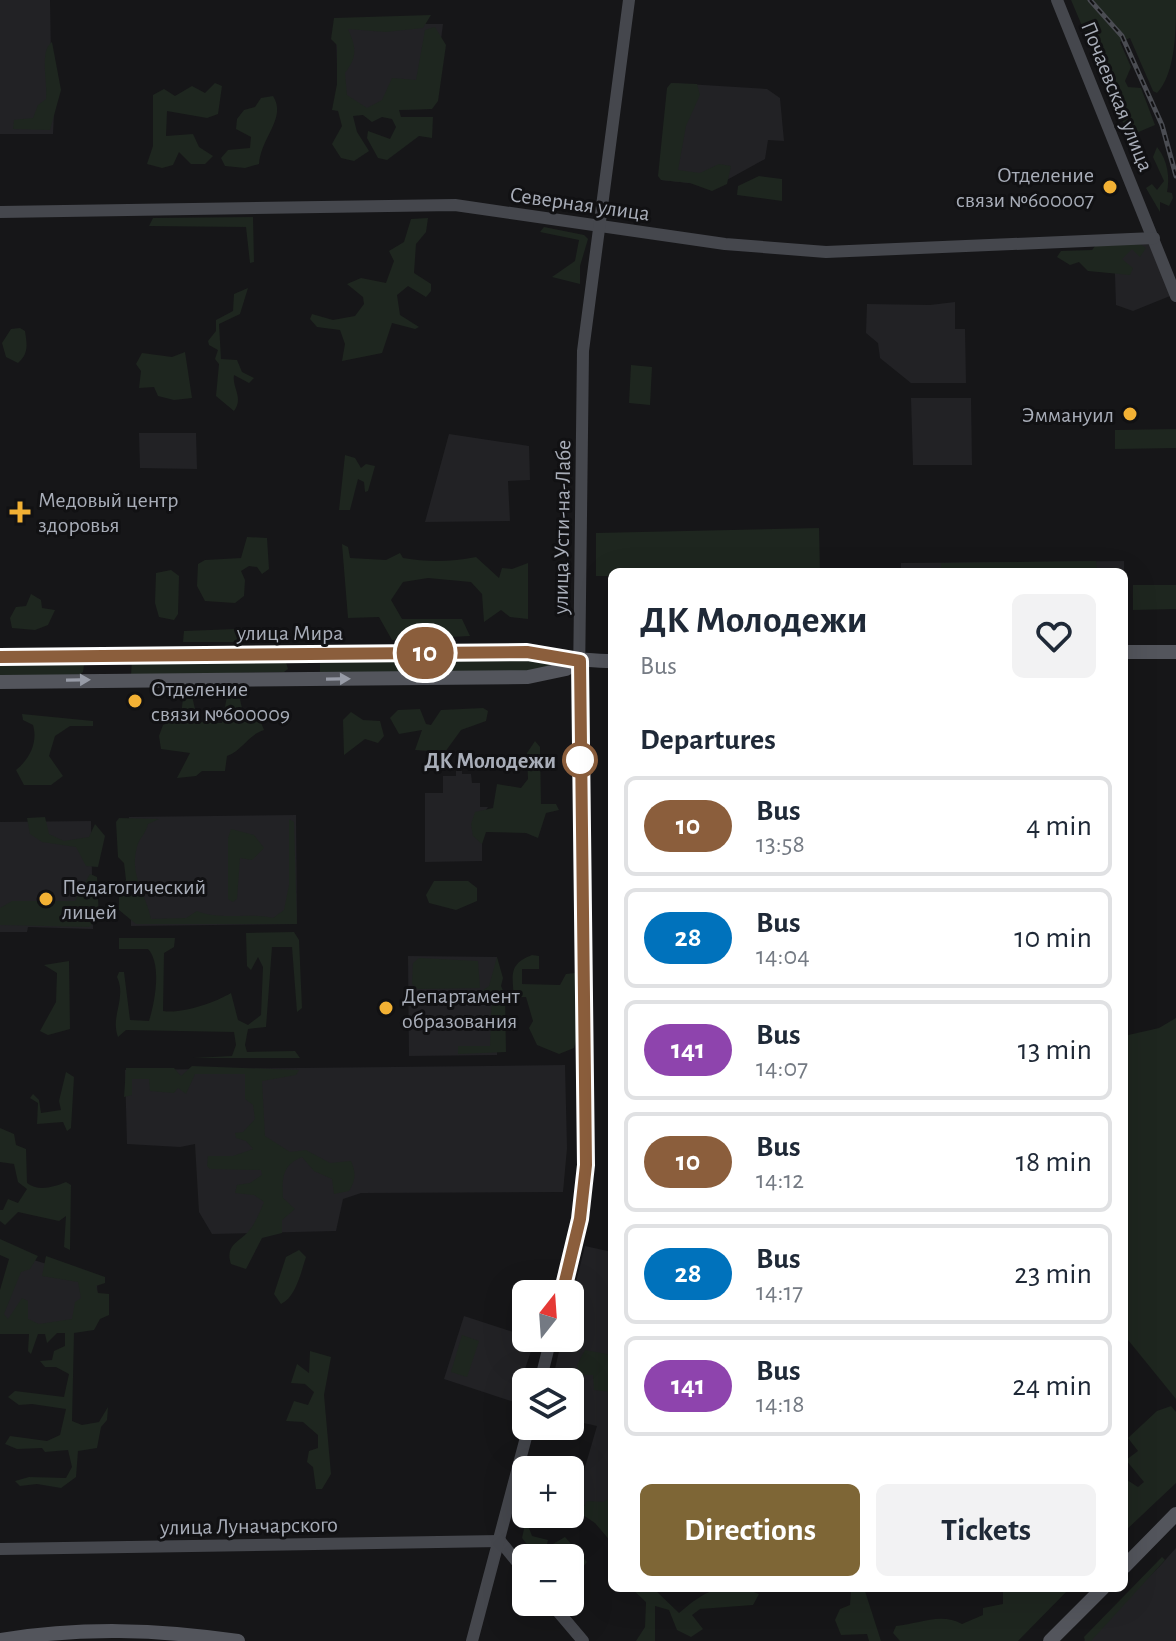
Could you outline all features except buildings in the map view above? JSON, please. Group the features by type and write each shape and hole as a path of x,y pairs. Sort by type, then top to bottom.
{"main road":[{"name":"улица Мира","path":"0,657 527,652 580,661 608,661"},
{"path":"1128,652 1176,652"},
{"name":"улица Мира","path":"0,682 528,677 566,669 580,661"},
{"path":"1128,1563 1176,1514"},
{"path":"1050,1641 1099,1592"},
{"path":"0,1640 86,1630 140,1629 238,1641"}],"street":[{"name":"улица Усти-на-Лабе","path":"565,1280 581,1214 586,1165 580,661 583,351 629,0"},
{"name":"Почаевская улица","path":"1057,0 1176,296"},
{"name":"Северная улица","path":"0,212 455,205 755,248 826,252 1154,238"},
{"path":"472,1641 525,1440"},
{"path":"500,1541 512,1556"},
{"name":"улица Луначарского","path":"0,1549 500,1541"},
{"path":"562,1616 583,1641"}],"shaded area":[{"path":"0,0 50,0 51,58 56,71 53,134 0,134"},
{"path":"1071,0 1176,0 1171,62 1157,93 1153,91 1130,38 1120,42 1131,67 1125,81 1128,87 1141,88 1155,125 1129,136"},
{"path":"431,15 423,28 386,32 348,29 354,52 345,73 347,95 367,108 382,100 392,78 416,80 425,30 435,27 446,45 438,101 432,109 399,110 401,117 433,117 432,138 419,136 387,160 378,158 367,138 368,131 390,139 396,127 392,119 382,117 372,122 363,115 353,116 357,132 369,151 354,161 341,158 332,144 342,126 338,111 332,110 337,84 337,45 331,39 334,18"},
{"path":"336,24 443,24 432,109 338,111"},
{"path":"52,42 61,90 50,130 13,129 14,120 33,118 38,105 46,99 45,59"},
{"path":"215,83 222,86 218,114 207,118 167,111 166,136 193,134 199,147 213,156 205,164 191,164 179,152 173,165 162,168 147,164 153,146 153,95 164,89 175,96 192,86 205,93"},
{"path":"671,83 767,89 780,98 784,141 768,140 765,159 716,186 661,180"},
{"path":"671,83 697,84 700,95 686,126 678,170 700,173 719,164 731,166 727,184 712,191 690,183 661,180 658,176 667,88"},
{"path":"273,96 277,112 259,164 245,168 225,166 221,158 228,150 250,148 251,137 236,129 237,119 244,110 255,107 261,98"},
{"path":"1157,147 1167,170 1167,192 1172,193 1173,198 1169,206 1160,202 1160,212 1146,188 1152,184 1157,190 1164,181 1153,157"},
{"path":"759,176 782,179 782,201 737,195 738,186"},
{"path":"253,217 254,262 250,263 246,227 149,226 153,218"},
{"path":"428,218 426,232 416,244 414,273 431,284 431,291 426,297 408,286 397,295 400,315 419,327 415,329 392,323 382,353 342,361 345,344 340,330 317,327 310,319 312,314 333,320 355,316 364,304 363,297 347,284 361,278 386,283 394,261 389,251 404,242 411,219"},
{"path":"544,227 584,235 588,239 580,266 580,284 552,277 575,261 579,240 540,232"},
{"path":"1149,242 1170,296 1133,311 1116,305 1114,244"},
{"path":"1140,244 1146,248 1140,257 1132,249 1122,259 1133,268 1130,275 1088,271 1079,262 1070,265 1057,257 1061,251 1092,250 1096,245"},
{"path":"248,288 240,314 219,324 221,359 237,360 242,372 254,378 249,383 234,375 238,402 234,411 216,396 219,364 215,359 218,350 208,341 216,331 216,320 233,311 234,294"},
{"path":"955,302 955,329 965,329 966,383 911,383 880,358 878,343 866,333 867,304 930,305"},
{"path":"11,329 25,331 26,348 18,363 6,357 2,343"},
{"path":"185,352 192,398 174,400 158,396 154,387 139,388 141,371 136,364 142,353 172,357"},
{"path":"631,365 652,367 650,405 629,403"},
{"path":"911,398 971,398 972,465 913,465"},
{"path":"1176,429 1176,448 1115,449 1115,430"},
{"path":"139,433 196,433 197,469 140,468"},
{"path":"449,434 529,446 530,480 508,481 510,521 425,522"},
{"path":"345,455 355,458 361,468 366,464 375,466 368,491 365,492 364,482 358,479 350,510 339,510"},
{"path":"819,528 820,568 608,568 608,576 596,576 596,533"},
{"path":"247,537 267,538 269,569 262,574 257,567 249,566 241,571 245,580 244,596 235,603 205,601 197,586 198,564 205,560 241,558"},
{"path":"342,544 348,547 350,558 386,560 400,553 403,558 430,561 476,557 499,578 502,568 512,569 528,563 528,619 510,617 501,610 484,622 482,594 471,582 428,578 403,582 391,600 402,619 462,619 470,636 392,640 379,617 348,618"},
{"path":"1096,561 1097,568 941,568 941,563"},
{"path":"1124,561 1124,568 901,568 901,563"},
{"path":"171,570 179,576 178,614 174,620 159,617 155,603 156,573"},
{"path":"1133,585 1176,585 1176,609 1133,610"},
{"path":"31,594 41,600 42,608 55,610 48,625 35,630 12,628 10,618 16,607 26,606"},
{"path":"184,631 240,631 241,642 183,642"},
{"path":"535,657 551,663 549,667 534,671 320,673 320,659"},
{"path":"132,659 285,659 288,669 284,672 131,675"},
{"path":"76,660 84,665 83,672 78,676 0,676 0,661"},
{"path":"192,696 198,722 222,723 227,696 240,699 245,722 260,720 264,730 227,756 225,771 202,771 196,776 177,778 190,753 161,749 159,736 163,725 181,717 183,697"},
{"path":"483,708 488,711 486,721 461,730 445,752 415,750 422,730 399,734 390,718 398,710 420,709 426,724 431,725 441,710"},
{"path":"351,712 363,720 380,721 384,736 378,743 365,739 344,755 343,720"},
{"path":"22,714 93,721 93,726 70,726 55,736 49,756 63,776 51,785 24,785 16,770 34,744 33,725 23,720"},
{"path":"535,741 540,747 541,804 556,804 559,810 546,813 538,838 526,833 486,832 482,844 473,836 471,824 475,812 493,808 497,784 521,788 528,779 527,753"},
{"path":"462,767 462,774 471,774 472,783 480,783 480,807 488,807 482,815 482,861 425,862 425,793 443,793 443,776 456,776 456,768"},
{"path":"296,815 297,924 131,926 129,817"},
{"path":"45,817 49,834 64,841 89,837 95,824 105,836 98,867 86,866 76,847 42,842 30,834 27,818"},
{"path":"119,818 159,819 148,824 135,857 137,876 151,919 186,918 197,911 273,918 284,910 289,885 289,819 294,822 297,924 136,924 119,910 119,891 126,880 124,863 118,857 116,822"},
{"name":"Педагогический лицей","path":"91,821 93,929 28,927 27,932 0,932 0,822"},
{"path":"231,829 254,835 264,848 252,860 240,858 237,899 233,902 228,899 228,838"},
{"path":"90,874 97,877 99,918 89,927 0,925 0,908 12,901 75,901"},
{"path":"434,881 468,881 477,888 477,901 456,910 429,903 426,895"},
{"path":"294,932 299,940 302,1008 297,1012 292,947 272,947 266,1027 248,1029 245,1045 247,1052 295,1051 300,1058 193,1058 232,1056 236,1045 234,1032 126,1030 118,1037 119,972 124,972 130,1020 149,1021 156,984 155,964 148,949 119,949 119,938 175,938 174,947 164,953 163,1011 198,1007 231,993 238,1020 248,1025 261,1015 263,967 258,957 251,970 247,966 246,933"},
{"path":"532,955 539,956 539,969 522,969 522,984 560,985 566,974 575,973 580,1000 576,1039 574,1048 559,1054 537,1045 529,1028 533,1021 526,997 514,997 516,966"},
{"path":"408,956 497,957 497,1055 409,1056"},
{"path":"497,957 505,995 506,1052 458,1054 458,1046 490,1046 492,996 479,993 489,986"},
{"path":"419,958 478,961 480,988 418,989 412,984 413,963"},
{"path":"69,961 70,1029 48,1035 40,1031 56,1002 57,973 44,965"},
{"path":"1176,1018 1176,1399 1128,1340 1128,1035 1159,1028"},
{"path":"565,1065 567,1148 563,1192 361,1193 343,1199 336,1231 212,1234 199,1212 195,1144 180,1147 127,1144 125,1070"},
{"path":"192,1066 299,1070 296,1075 262,1081 265,1136 290,1152 306,1150 330,1163 351,1161 354,1169 354,1180 349,1191 334,1194 332,1179 314,1171 302,1157 290,1164 283,1179 283,1198 295,1209 282,1220 282,1233 262,1238 246,1269 231,1264 230,1253 233,1245 253,1225 264,1202 254,1195 235,1193 237,1185 250,1183 262,1175 261,1170 210,1169 207,1166 208,1156 233,1156 253,1149 246,1141 236,1138 235,1133 243,1132 255,1119 253,1105 245,1099 245,1074 195,1074 186,1094 178,1088 174,1093 150,1091 149,1079 132,1079 132,1095 124,1097 126,1068 174,1068 181,1076"},
{"path":"66,1072 74,1077 71,1128 67,1131 63,1122 37,1124 38,1103 30,1098 33,1094 39,1100 41,1113 61,1110 59,1101"},
{"path":"0,1128 14,1134 16,1145 26,1149 27,1183 41,1188 66,1182 71,1185 70,1250 64,1247 66,1216 59,1221 18,1212 5,1225 0,1221 0,1210 3,1210 8,1199 18,1203 27,1189 18,1182 14,1164 0,1162"},
{"path":"0,1239 38,1256 30,1269 21,1272 4,1314 8,1319 22,1298 28,1301 28,1319 39,1324 72,1319 75,1302 81,1298 78,1282 42,1276 46,1256 105,1277 105,1283 96,1286 98,1293 109,1294 109,1315 100,1319 94,1330 74,1333 72,1421 82,1425 99,1422 108,1407 107,1420 101,1427 97,1448 78,1451 76,1477 61,1488 37,1484 20,1486 15,1481 29,1477 66,1478 72,1467 68,1450 45,1452 42,1448 17,1449 5,1444 10,1436 47,1441 60,1435 66,1409 19,1405 8,1397 15,1391 64,1397 69,1374 56,1367 45,1367 40,1361 52,1360 54,1351 65,1346 65,1333 57,1333 47,1343 45,1334 38,1334 31,1354 28,1351 29,1334 0,1334 0,1290 9,1259 0,1255"},
{"path":"585,1246 608,1251 608,1516 584,1505 584,1471 597,1426 584,1423 584,1368 555,1368 559,1352 584,1352 584,1280 576,1280"},
{"path":"299,1250 306,1257 300,1277 291,1296 281,1304 274,1294 286,1257"},
{"path":"17,1255 97,1279 98,1322 0,1326 0,1306"},
{"path":"464,1316 512,1332 512,1352 531,1352 525,1368 512,1368 512,1401 444,1379"},
{"path":"462,1335 479,1341 467,1377 451,1372"},
{"path":"585,1350 608,1354 608,1392 594,1390 593,1375 584,1375 584,1368 578,1368"},
{"path":"310,1351 331,1357 324,1395 331,1474 322,1489 316,1489 313,1467 307,1462 309,1451 318,1448 318,1435 303,1422 286,1421 294,1401 308,1405 314,1392 305,1384 291,1383 297,1364 309,1373"},
{"path":"1171,1406 1176,1412 1176,1483 1128,1528 1128,1481 1138,1487 1144,1482 1128,1462 1128,1458 1138,1451 1128,1438 1157,1411"},
{"path":"608,1499 608,1538 584,1516 587,1501"},
{"path":"524,1528 529,1528 532,1536 548,1540 547,1544 527,1544 522,1538"},
{"path":"565,1537 571,1544 553,1544"},
{"path":"1176,1548 1176,1641 1084,1641 1159,1567"},
{"path":"1162,1557 1165,1560 1091,1641 1085,1641 1084,1637"},
{"path":"635,1592 657,1592 679,1613 709,1592 759,1594 753,1605 700,1609 692,1615 703,1629 691,1637 677,1630 669,1610 655,1606 655,1641 636,1641 645,1627 646,1602"},
{"path":"851,1592 865,1592 881,1641 869,1641 867,1634 841,1635 835,1620 840,1609 850,1605"},
{"path":"1003,1592 1066,1592 1018,1641 900,1641 893,1633 896,1626 930,1620 946,1619 962,1624 983,1615 983,1608 1003,1604"}],"railway":[{"path":"1090,0 1122,36 1162,125 1176,176"}],"bus line":[{"name":"10","path":"0,657 491,651 527,652 580,661 586,1165 580,1219 565,1280"}],"place":[{"name":"Отделение связи №600007","path":"1110,187"},
{"name":"Эммануил","path":"1130,414"},
{"name":"Медовый центр здоровья","path":"20,512"},
{"name":"Отделение связи №600009","path":"135,701"},
{"name":"ДК Молодежи","path":"580,760"},
{"name":"Педагогический лицей","path":"46,899"},
{"name":"Департамент образования","path":"386,1008"}]}
